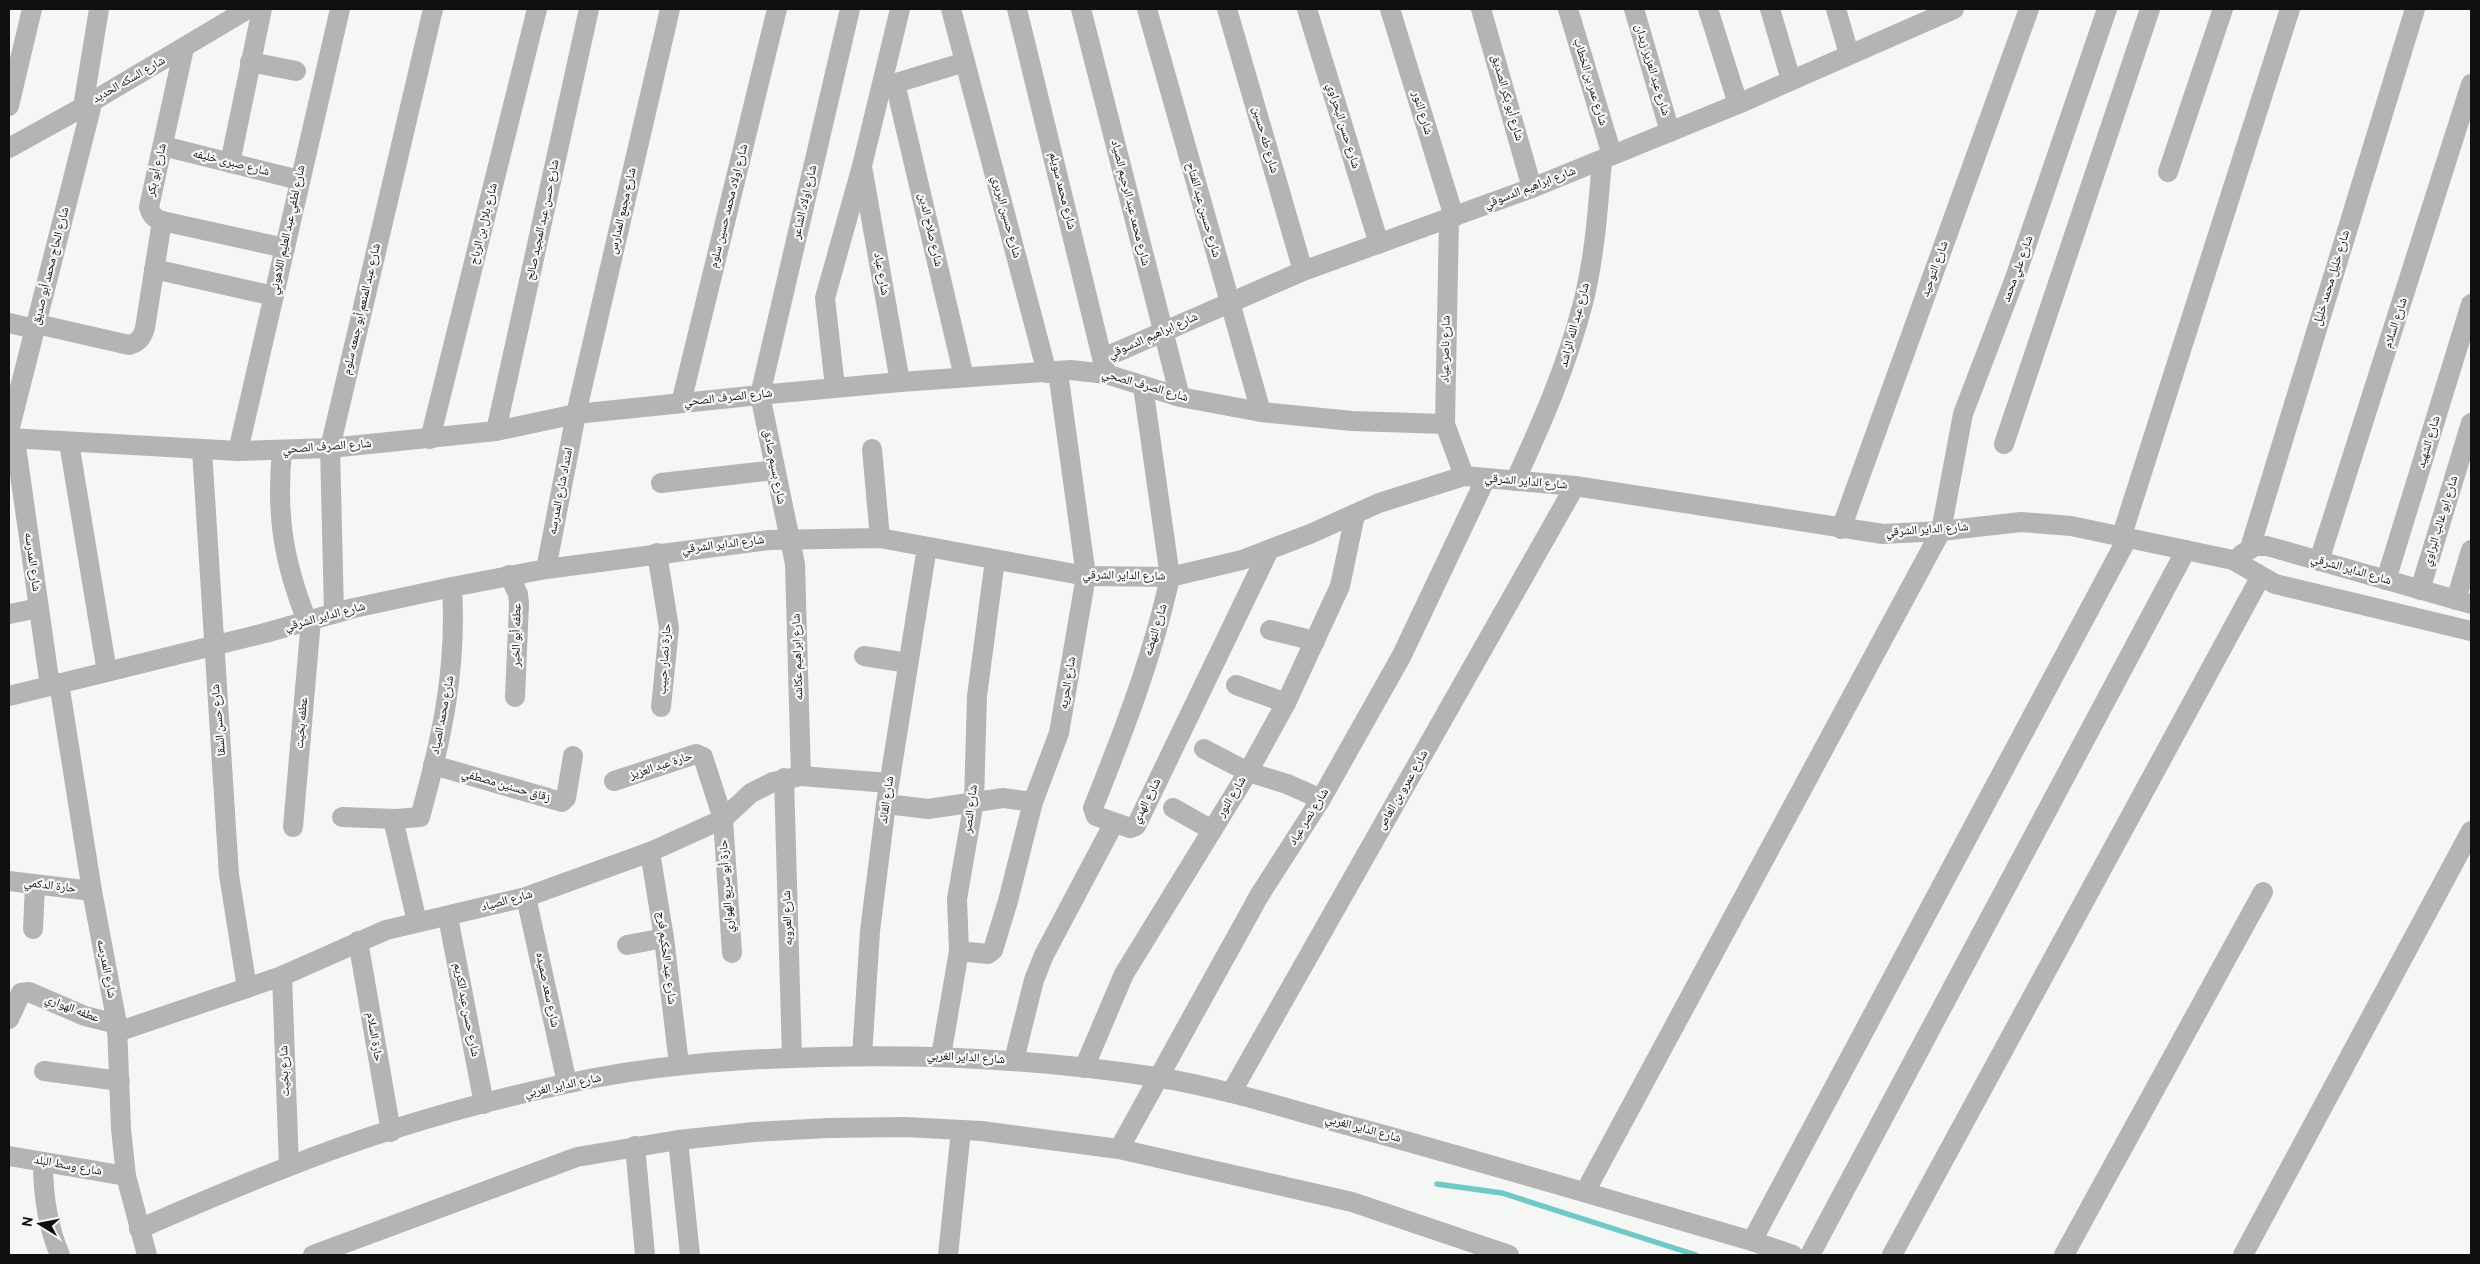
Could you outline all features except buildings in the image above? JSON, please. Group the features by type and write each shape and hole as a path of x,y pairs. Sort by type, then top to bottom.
{"street":[{"path":"9,104 32,9"},
{"name":"شارع الحاج محمد أبو صديق","path":"11,436 88,104 99,9"},
{"path":"213,30 216,9"},
{"name":"شارع السكه الحديد","path":"9,148 88,104 248,9"},
{"path":"230,163 262,9"},
{"name":"شارع لطفي عبد العليم اللاهوني","path":"238,451 340,9"},
{"name":"شارع عبد المنعم أبو جمعه سلوم","path":"334,613 330,448 433,9"},
{"name":"شارع بلال بن الرباح","path":"430,439 537,9"},
{"name":"شارع حسن عبد المجيد صالح","path":"496,431 589,9"},
{"name":"شارع مجمع المدارس","path":"576,414 670,9"},
{"name":"شارع اولاد محمد حسين سلوم","path":"681,403 777,9"},
{"name":"شارع اولاد الشاعر","path":"760,395 850,9"},
{"path":"835,387 825,298 862,166 888,85 900,9"},
{"name":"شارع حسين البربري","path":"951,9 964,62 1052,372"},
{"name":"شارع محمد سويلم","path":"1016,9 1105,366"},
{"name":"شارع محمد عبد الرحيم الصياد","path":"1081,9 1180,397"},
{"name":"شارع حسين عبد الفتاح","path":"1147,9 1261,412"},
{"name":"شارع طه حسين","path":"1227,9 1303,271"},
{"name":"شارع حسن البحراوي","path":"1307,9 1379,244"},
{"name":"شارع النور","path":"1390,9 1451,218"},
{"name":"شارع أبو بكر الصديق","path":"1481,9 1532,188"},
{"name":"شارع عمر بن الخطاب","path":"1568,9 1607,158"},
{"name":"شارع عبد العزيز زيدان","path":"1634,9 1670,132"},
{"path":"1708,9 1738,104"},
{"path":"1770,9 1791,80"},
{"path":"1836,9 1849,54"},
{"name":"شارع ابراهيم الدسوقي","path":"1105,366 1162,332 1229,302 1303,271 1532,188 1607,158 1738,104 1849,54 1927,14 1954,9"},
{"name":"شارع التوحيد","path":"1841,529 2029,9"},
{"name":"شارع علي محمد","path":"1585,1192 1941,532 1963,414 2016,278 2107,9"},
{"path":"2004,444 2150,9"},
{"path":"2168,172 2223,9"},
{"path":"1752,1241 2125,536 2290,9"},
{"name":"شارع خليل محمد خليل","path":"2250,548 2415,9"},
{"name":"شارع أبو بكر","path":"162,221 155,219 149,206 184,48"},
{"path":"250,62 296,71"},
{"path":"888,85 964,62"},
{"name":"شارع السلام","path":"2319,561 2471,84"},
{"name":"شارع صلاح الدين","path":"888,85 964,377"},
{"name":"شارع صبرى خليفه","path":"163,146 299,180"},
{"name":"شارع عبد الله الراشد","path":"1515,481 1563,370 1583,302 1607,158"},
{"name":"شارع عباد","path":"862,166 900,382"},
{"name":"شارع ناصر عياد","path":"1451,218 1444,424 1464,476"},
{"path":"9,323 36,326 129,345 137,342 142,336 144,328 162,221 285,248"},
{"path":"154,269 274,296"},
{"name":"شارع الشهيد","path":"2386,580 2471,304"},
{"name":"شارع الصرف الصحي","path":"11,436 69,443 202,450 238,451 330,448 496,431 576,414 835,387 1052,372 1105,366 1143,386 1180,397 1261,412 1352,421 1444,424"},
{"name":"شارع الحريه","path":"959,951 988,954 993,950 1008,902 1033,802 1059,733 1086,576 1052,372"},
{"name":"شارع النهضه","path":"1114,823 1096,816 1093,808 1122,734 1164,608 1170,577 1143,386"},
{"name":"شارع بسيم صادق","path":"760,395 788,539"},
{"name":"امتداد شارع المدرسه","path":"546,569 576,414"},
{"name":"شارع ابو غالب البراوي","path":"2420,590 2471,423"},
{"name":"شارع المدرسه","path":"11,436 39,608 117,1028 121,1129 126,1176 139,1229 148,1255"},
{"path":"69,443 106,672"},
{"path":"872,449 880,538"},
{"name":"شارع حسن السقا","path":"202,450 229,875 247,988"},
{"path":"282,450 279,485 285,554 309,620"},
{"path":"661,483 775,470"},
{"name":"شارع الداير الشرقي","path":"9,696 213,646 334,613 509,575 657,553 788,539 880,538 1086,576 1170,577 1225,566 1270,550 1379,503 1464,476 1575,486 1841,529 1883,534 1941,532 2021,522 2071,526 2233,560 2260,578 2290,588 2471,631"},
{"name":"شارع نصر عياد","path":"1119,1148 1259,896 1321,799 1402,655 1486,478"},
{"name":"شارع عمرو بن العاص","path":"1231,1093 1575,486"},
{"name":"شارع النور","path":"1084,1068 1124,974 1248,772 1286,702 1342,579 1355,514"},
{"name":"شارع ابراهيم عكاشه","path":"788,539 795,564 793,777"},
{"name":"شارع القائد","path":"862,1056 870,931 886,804 928,546"},
{"name":"شارع الداير الشرقي","path":"2250,548 2267,546 2464,602"},
{"path":"2233,560 2250,548"},
{"name":"شارع الهدي","path":"1014,1060 1041,961 1114,823 1130,828 1136,826 1270,550"},
{"path":"1810,1255 2186,550"},
{"path":"2464,602 2471,550"},
{"name":"حارة نصار حبيب","path":"657,553 669,628 661,707"},
{"name":"شارع النصر","path":"941,1056 959,951 957,899 974,801 977,696 995,560"},
{"name":"عطفه أبو الخير","path":"509,575 518,594 519,604 515,697"},
{"path":"1892,1255 2260,578"},
{"name":"شارع محمد الصياد","path":"342,817 396,820 420,817 442,730 453,659 452,587"},
{"path":"9,614 39,608"},
{"name":"عطفه بخيت","path":"293,827 309,620"},
{"path":"1270,630 1315,641"},
{"path":"864,656 908,663"},
{"path":"1236,685 1286,702"},
{"path":"1204,749 1248,772 1321,799"},
{"name":"حارة عبد العزيز","path":"614,781 696,754 701,755 723,819"},
{"name":"زقاق حسنين مصطفي","path":"433,765 562,802 566,798 573,756"},
{"name":"شارع الصياد","path":"117,1028 282,976 358,942 417,922 448,917 526,897 650,852 723,819 751,793 793,777 889,783"},
{"name":"شارع العروبه","path":"792,1058 793,777"},
{"path":"886,804 928,809 974,801 1011,798 1033,802"},
{"path":"1172,808 1212,830"},
{"name":"حارة أبو سريع الهواري","path":"723,819 732,953"},
{"path":"396,820 394,824 417,922"},
{"path":"2243,1255 2471,832"},
{"name":"شارع عبد الحكيم فرج","path":"650,852 664,938 679,1064"},
{"name":"حارة الدكمي","path":"9,881 92,891"},
{"path":"33,929 36,885"},
{"path":"2064,1255 2263,892"},
{"name":"شارع سعد صميده","path":"526,897 567,1083"},
{"name":"شارع حسن عبد الكريم","path":"448,917 484,1104"},
{"path":"627,945 664,938"},
{"name":"حارة السلام","path":"358,942 390,1132"},
{"name":"شارع بخيت","path":"282,976 289,1166"},
{"name":"عطفه الهواري","path":"9,1016 21,994 29,992 117,1028"},
{"name":"شارع الداير الغربي","path":"139,1229 289,1166 390,1132 484,1104 567,1083 679,1064 792,1058 941,1056 1014,1060 1084,1068 1158,1078 1231,1093 1585,1192 1752,1241 1793,1255"},
{"path":"44,1071 120,1081"},
{"path":"313,1255 577,1157 678,1140 829,1128 905,1127 1056,1139 1119,1148 1352,1202 1509,1255"},
{"path":"948,1255 961,1130"},
{"path":"678,1140 690,1255"},
{"path":"635,1146 645,1255"},
{"name":"شارع وسط البلد","path":"9,1156 126,1176"},
{"path":"43,1162 43,1190 47,1217 60,1255"}],"waterway":[{"path":"1437,1184 1502,1193 1696,1255"}]}
